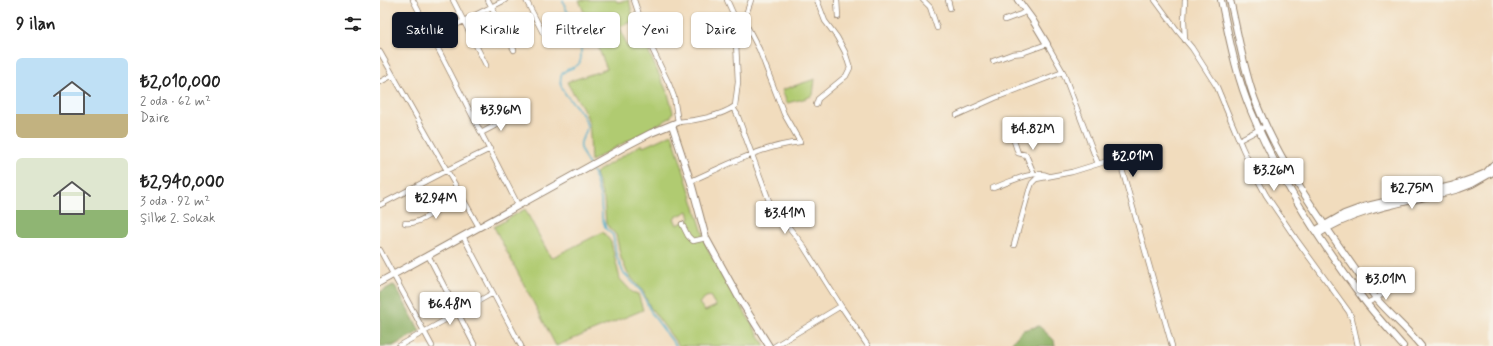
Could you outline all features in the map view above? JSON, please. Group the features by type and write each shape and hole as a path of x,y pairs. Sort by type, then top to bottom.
{"street":[{"path":"413,0 419,12"},
{"path":"453,0 486,65"},
{"path":"488,0 514,50"},
{"path":"458,24 505,0"},
{"path":"526,0 542,30"},
{"path":"634,0 647,38 671,90 675,123 706,238 739,298 769,346"},
{"path":"727,0 732,12"},
{"path":"748,12 751,0"},
{"path":"816,105 818,99 847,74 850,68 845,52 837,37 825,21 818,0"},
{"path":"836,0 838,16"},
{"path":"923,0 930,7 936,28"},
{"path":"948,0 950,8"},
{"path":"1018,0 1047,44 1063,72 1098,164"},
{"path":"1155,0 1192,48 1217,87 1253,171 1266,195 1349,312 1358,346"},
{"path":"1185,0 1185,40"},
{"path":"1221,0 1239,78 1259,129 1281,176 1317,232 1367,303 1403,346"},
{"path":"1230,0 1255,100 1266,126 1288,168 1376,298 1410,332 1421,346"},
{"path":"1005,20 1026,11"},
{"path":"691,181 752,155 787,144 800,142 784,114 759,49 751,34"},
{"path":"993,61 1047,44"},
{"path":"438,48 518,205"},
{"path":"380,282 651,133 675,123 689,121 733,108 737,100 738,82 736,48"},
{"path":"380,52 479,227"},
{"path":"956,115 995,98 1063,72"},
{"path":"380,82 393,75"},
{"path":"733,108 737,114 772,209 777,212 802,244 868,346"},
{"path":"481,133 513,116"},
{"path":"1239,140 1266,126"},
{"path":"1013,138 1018,153 1026,155 1034,174"},
{"path":"380,205 490,149"},
{"path":"1014,245 1032,183 1036,179 1072,172 1116,159 1120,162 1172,346"},
{"path":"1317,232 1363,207 1451,186 1486,173 1493,165"},
{"path":"1326,226 1358,214 1458,189 1472,184 1493,172"},
{"path":"992,188 1034,174 1044,174 1049,176"},
{"path":"405,222 411,224 425,218 459,192"},
{"path":"682,224 690,239 693,241 706,238"},
{"path":"463,236 521,346"},
{"path":"380,250 432,346"},
{"path":"428,255 475,346"},
{"path":"1367,303 1395,284"},
{"path":"399,346 493,293"},
{"path":"775,346 841,306"}],"green space":[{"path":"579,0 616,0 617,2 629,0 632,12 628,12 628,24 620,27 620,12 584,12"},
{"path":"620,27 628,48 647,48 668,94 673,112 670,118 591,161 588,120 584,110 567,82 607,69 598,48 620,48"},
{"path":"815,79 813,95 787,103 782,90"},
{"path":"672,134 709,252 765,346 679,346 650,307 643,291 628,274 621,258 616,235 606,224 604,200 595,173 642,144 643,147","holes":["688,211 690,219 677,225 674,218","710,296 716,306 705,311 699,303 706,297"]},
{"path":"525,209 551,258 603,232 611,242 620,279 632,292 638,294 643,310 556,346 494,227"},
{"path":"393,285 395,286 420,331 393,346 380,346 380,292"},
{"path":"1039,326 1054,340 1055,346 1010,346 1010,344 1023,330"}],"waterway":[{"path":"563,0 569,14 574,17 576,21 581,46 581,58 578,65 562,74 561,85 565,94 581,112 586,122 586,131 582,139 581,148 589,165"},
{"path":"590,168 594,174 601,200 602,218 606,229 613,235 616,254 623,272 641,291 652,314 676,346"}]}
